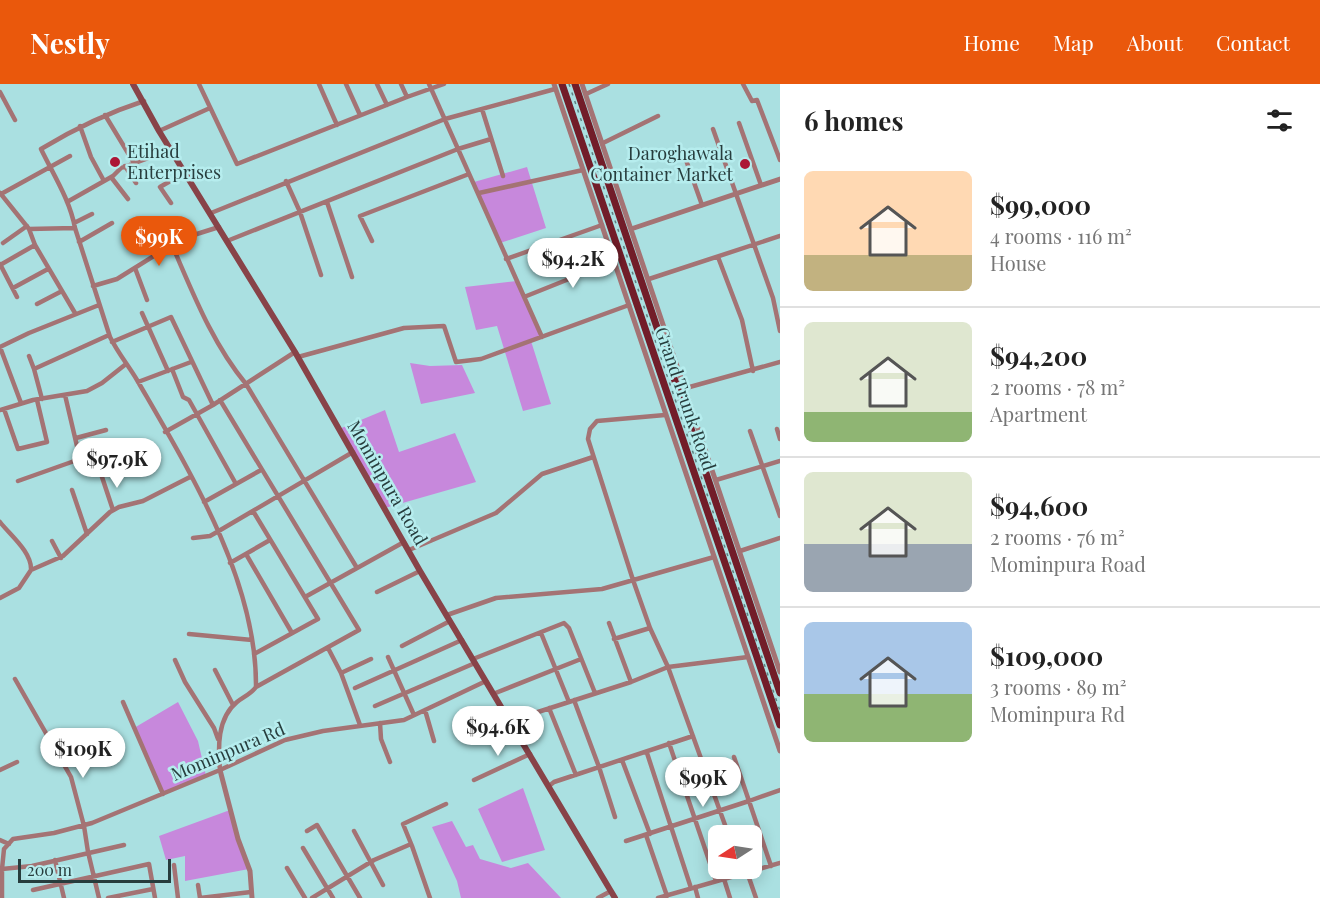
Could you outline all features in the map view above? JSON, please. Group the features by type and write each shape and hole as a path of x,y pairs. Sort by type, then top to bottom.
{"main road":[{"name":"Mominpura Road","path":"133,84 297,355 420,571 615,898"},
{"name":"Grand Trunk Road","path":"575,84 656,310 758,618 780,693"},
{"name":"Grand Trunk Road","path":"557,86 641,315 780,725"},
{"path":"641,315 656,310"}],"street":[{"path":"199,84 237,164 430,86 444,84"},
{"path":"319,84 337,125"},
{"path":"346,84 360,115"},
{"path":"377,84 387,105"},
{"path":"401,84 407,97"},
{"path":"582,84 603,143 628,230 649,279 656,310 686,388 740,551 758,618 779,664 780,672"},
{"path":"586,94 608,84"},
{"path":"743,84 752,101 757,100 780,160"},
{"path":"430,86 542,337"},
{"path":"211,213 445,119 557,86 665,415 780,751"},
{"path":"0,92 15,120"},
{"path":"144,101 80,126 41,149 67,202 112,342 138,382 204,502 230,563 249,618 256,687"},
{"path":"159,130 210,108"},
{"path":"482,109 503,176"},
{"path":"105,115 134,163"},
{"path":"603,143 658,116"},
{"path":"739,123 761,185"},
{"path":"80,126 91,157 104,181"},
{"path":"713,129 773,298 780,331"},
{"path":"226,241 458,148 491,139"},
{"path":"67,202 111,177 125,166 172,150"},
{"path":"70,156 0,194 28,228 48,269 75,313"},
{"path":"686,160 702,205"},
{"path":"125,166 136,183"},
{"path":"479,193 583,170"},
{"path":"171,203 160,187 186,172"},
{"path":"372,241 360,216 469,174"},
{"path":"111,177 128,199"},
{"path":"628,230 780,179"},
{"path":"286,181 300,212 321,275"},
{"path":"327,202 352,277"},
{"path":"3,243 28,228 74,225 92,214"},
{"path":"79,242 112,223"},
{"path":"506,258 602,225"},
{"path":"93,286 110,282 194,234 219,227"},
{"path":"649,279 779,236 780,244"},
{"path":"142,240 154,256"},
{"path":"17,297 0,265 35,245"},
{"path":"172,245 205,319 231,366 246,384 357,568"},
{"path":"718,256 742,320 753,370"},
{"path":"524,297 614,261"},
{"path":"135,268 147,300"},
{"path":"13,288 48,269"},
{"path":"37,304 62,291"},
{"path":"21,403 0,347 75,313 99,305"},
{"path":"165,432 297,355 404,328 444,326 456,362 481,358 629,305"},
{"path":"142,313 183,397 189,400 236,484"},
{"path":"112,342 171,317 213,405"},
{"path":"34,369 109,334"},
{"path":"29,356 34,369 39,399 47,442 18,449 2,409 21,403 39,399 65,395 94,388 126,364"},
{"path":"138,382 191,362"},
{"path":"686,388 780,362"},
{"path":"18,481 79,461 80,456 65,395"},
{"path":"198,885 200,898 251,895 250,871 238,839 220,770 219,741 223,724 234,705 256,687 359,630 220,400"},
{"path":"665,415 597,421 592,424 587,434 633,580 668,667 726,825"},
{"path":"777,429 780,439"},
{"path":"76,438 106,430"},
{"path":"750,431 780,516"},
{"path":"194,538 210,536 352,452"},
{"path":"409,550 496,513 542,474 593,457"},
{"path":"716,480 780,461"},
{"path":"204,502 261,470"},
{"path":"101,474 113,510"},
{"path":"31,570 61,558 113,510 143,501 190,477"},
{"path":"72,490 87,534"},
{"path":"253,511 318,619 254,654"},
{"path":"0,522 32,563 31,570 19,588 0,598"},
{"path":"740,551 780,538"},
{"path":"230,563 270,540"},
{"path":"52,541 61,558"},
{"path":"305,597 404,542"},
{"path":"246,554 292,633"},
{"path":"402,646 448,618 496,598 602,589 714,557"},
{"path":"377,592 420,571"},
{"path":"375,706 561,624 567,625 595,693"},
{"path":"609,624 631,682"},
{"path":"615,639 650,627"},
{"path":"541,633 600,767 615,817"},
{"path":"189,634 252,640"},
{"path":"355,688 462,640"},
{"path":"328,648 341,673 360,725"},
{"path":"388,657 414,716"},
{"path":"510,721 631,682 668,667 748,657"},
{"path":"341,673 371,659"},
{"path":"493,694 581,659"},
{"path":"175,660 219,741"},
{"path":"215,670 234,705"},
{"path":"15,679 71,777 99,898"},
{"name":"Mominpura Rd","path":"9,844 13,839 84,826 220,770 285,740 323,730 404,720 486,681"},
{"path":"123,702 163,794"},
{"path":"549,708 576,775"},
{"path":"425,710 434,741"},
{"path":"380,723 381,739 390,762"},
{"path":"549,786 693,736"},
{"path":"669,743 716,881"},
{"path":"647,753 671,827 698,898"},
{"path":"474,780 530,754"},
{"path":"734,757 771,866"},
{"path":"622,759 670,896"},
{"path":"0,770 17,762"},
{"path":"627,841 780,790"},
{"path":"430,898 403,824 446,804"},
{"path":"307,831 317,825 360,898"},
{"path":"354,831 383,885"},
{"path":"0,840 9,844 4,849 1,869 2,898"},
{"path":"312,898 371,862 411,843"},
{"path":"1,869 32,866 124,845"},
{"path":"303,848 333,898"},
{"path":"55,860 64,898"},
{"path":"33,890 149,864 155,898"},
{"path":"762,868 780,864"},
{"path":"174,865 178,898"},
{"path":"287,868 305,898"},
{"path":"658,898 724,879 730,898"},
{"path":"747,879 756,898"},
{"path":"108,898 153,889"},
{"path":"598,898 611,891"}],"shaded area":[{"path":"527,167 546,228 500,243 474,182"},
{"path":"517,281 542,337 531,341 551,404 523,411 497,326 476,330 465,287"},
{"path":"410,363 430,366 462,365 475,393 421,404"},
{"path":"385,410 399,452 455,433 476,482 385,508 339,429"},
{"path":"178,702 198,741 206,776 163,794 134,728"},
{"path":"523,788 545,850 502,862 478,809"},
{"path":"230,810 249,869 185,881 185,856 166,860 159,836"},
{"path":"452,821 466,847 473,845 480,859 511,868 528,863 561,898 461,898 457,881 432,827"}],"railway":[{"path":"569,84 780,711"}],"place":[{"name":"Etihad Enterprises","path":"115,162"},
{"name":"Daroghawala Container Market","path":"745,164"}]}
